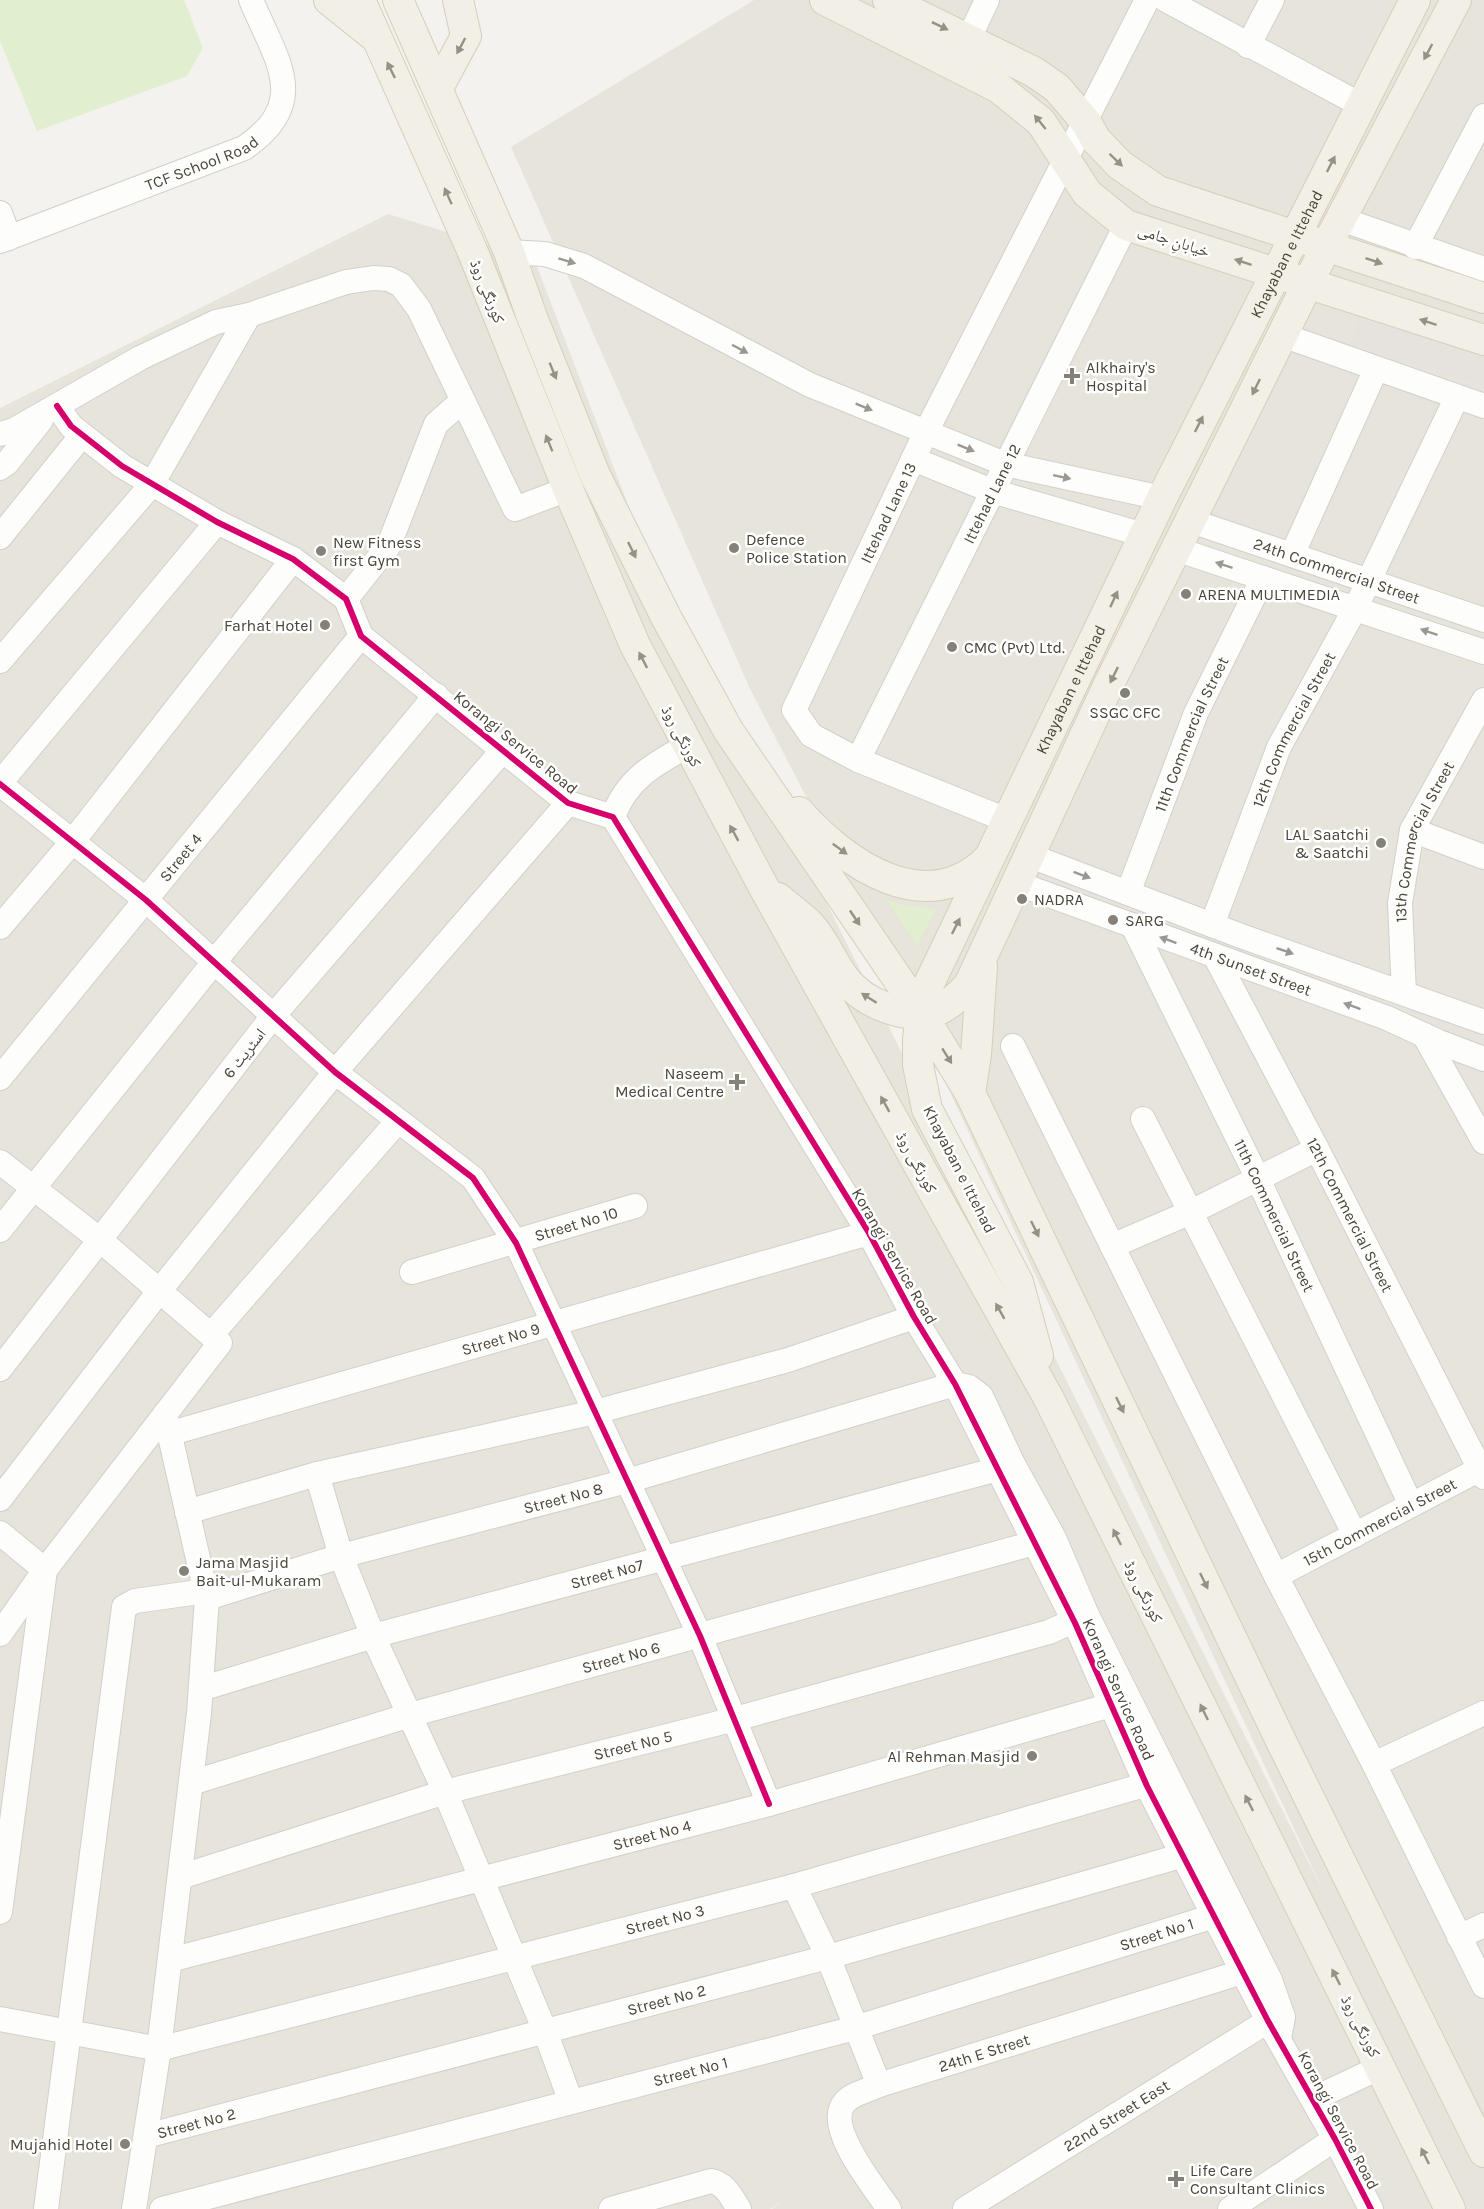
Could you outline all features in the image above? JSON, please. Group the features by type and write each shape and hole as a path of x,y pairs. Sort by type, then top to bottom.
{"main road":[{"path":"329,0 374,36"},
{"name":"کورنگی روڈ","path":"360,0 374,36 472,250 568,489 635,645 762,884 1049,1399 1450,2209"},
{"name":"کورنگی روڈ","path":"398,0 414,13 441,94 506,245 595,476 666,617 728,730 921,1013 970,1093 1280,1739 1484,2152"},
{"path":"441,94 466,36 458,0"},
{"name":"خیابانِ جامی","path":"888,0 962,53 999,88 1028,109 1041,122 1087,193 1126,225 1484,340"},
{"name":"Khayaban e Ittehad","path":"1049,1399 1018,1282 927,1109 918,1065 921,1013 935,967 993,855 1162,498 1415,0"},
{"name":"Khayaban e Ittehad","path":"983,958 1028,855 1176,549 1334,232 1456,0"},
{"name":"خیابانِ جامی","path":"839,4 962,53 1035,72 1092,110 1096,140 1120,165 1158,191 1294,235 1334,232 1484,297"},
{"path":"728,730 817,833 879,875 904,884 935,887 952,884 974,873 993,855"},
{"path":"762,884 810,926 846,981 865,996 887,1008 921,1013 937,1011 955,999 969,985 983,958"},
{"path":"970,1093 976,1054 976,1027 983,958"},
{"path":"935,967 937,979 945,988 958,991 969,985"}],"street":[{"name":"TCF School Road","path":"4,240 244,148 261,136 275,119 282,100 284,79 251,0"},
{"path":"962,53 987,0"},
{"name":"Ittehad Lane 13","path":"1009,821 858,760 811,735 794,710 926,432 1147,0"},
{"path":"1166,0 1361,105"},
{"path":"1248,46 1272,0"},
{"path":"1415,247 1484,116"},
{"path":"0,213 4,240"},
{"name":"Ittehad Lane 12","path":"858,760 1126,225"},
{"path":"1334,232 1415,247 1482,264"},
{"path":"506,245 584,266 810,385 1005,464 1162,498"},
{"path":"0,434 52,410 140,358 216,322 249,315 346,282 373,278 388,279 401,285 419,309 515,509 568,489"},
{"path":"0,661 152,484 249,315"},
{"path":"1282,335 1484,406"},
{"path":"1292,555 1376,369"},
{"path":"1370,579 1456,397"},
{"path":"52,410 122,466 217,522 293,559 346,599 389,545 436,424 462,401"},
{"path":"0,468 7,463 52,410"},
{"path":"0,537 82,435"},
{"path":"913,459 992,491 1144,535"},
{"name":"24th Commercial Street","path":"1191,521 1370,579 1484,620"},
{"path":"217,522 0,784 146,900 335,1072 473,1178 516,1243 700,1636 769,1804"},
{"name":"24th Commercial Street","path":"1176,549 1356,607 1484,652"},
{"path":"0,927 73,841 293,559"},
{"name":"11th Commercial Street","path":"1128,893 1196,713 1263,578"},
{"name":"12th Commercial Street","path":"1212,925 1279,747 1370,579"},
{"name":"Korangi Service Road","path":"346,599 361,636 568,803 614,817 869,1233 914,1317 1005,1465 1044,1540 1158,1782 1184,1855 1214,1916 1371,2209"},
{"name":"Street 4","path":"0,1078 361,636"},
{"path":"0,1230 214,962 436,695"},
{"name":"13th Commercial Street","path":"1387,1018 1395,1014 1400,1006 1400,903 1412,830 1445,766 1482,708"},
{"path":"614,817 619,801 639,775 687,746"},
{"name":"اسٹریٹ 6","path":"0,1369 273,1016 503,750"},
{"path":"0,1499 160,1290 335,1072 568,803"},
{"path":"1412,830 1484,857"},
{"name":"4th Sunset Street","path":"1028,855 1240,936 1484,1022"},
{"name":"4th Sunset Street","path":"1016,883 1134,928 1387,1018 1432,1039 1484,1059"},
{"name":"11th Commercial Street","path":"1134,928 1258,1179 1411,1505"},
{"path":"1223,960 1240,936"},
{"name":"12th Commercial Street","path":"1223,960 1317,1149 1483,1471"},
{"path":"1449,1009 1434,1022 1432,1039 1484,1142"},
{"path":"1013,1046 1275,1576 1374,1764 1484,1986"},
{"path":"1143,1119 1355,1535"},
{"path":"211,1335 398,1121"},
{"path":"1112,1246 1191,1212 1317,1149"},
{"path":"0,1162 33,1190 99,1239 220,1343 166,1424 45,1570 0,1634"},
{"name":"Street No 10","path":"412,1272 635,1206"},
{"name":"Street No 9","path":"166,1424 554,1325 869,1233"},
{"path":"187,1512 317,1474 595,1412 788,1360 914,1317"},
{"name":"Street No 8","path":"71,2032 124,1606 135,1601 206,1594 627,1481 955,1384"},
{"path":"134,2209 159,2049 180,1877 201,1689 206,1594 166,1424"},
{"name":"Street No7","path":"201,1689 374,1635 1005,1465"},
{"name":"15th Commercial Street","path":"1275,1576 1411,1505 1483,1471"},
{"path":"317,1474 341,1556 445,1792 545,2031 571,2102"},
{"path":"0,1533 45,1570"},
{"name":"Street No 6","path":"191,1783 410,1715 1044,1540"},
{"path":"0,1912 45,1570"},
{"name":"Street No 5","path":"180,1877 445,1792 735,1719 1081,1619"},
{"name":"Street No 4","path":"170,1960 769,1804 1119,1699"},
{"path":"1374,1764 1484,1713"},
{"path":"1158,1782 1278,1997 1283,2017 1274,2030"},
{"name":"Street No 3","path":"159,2049 794,1886 1158,1782"},
{"name":"Street No 2","path":"146,2136 828,1957 1184,1855"},
{"path":"794,1886 828,1957 879,2085"},
{"name":"Street No 1","path":"162,2209 855,2028 1214,1916"},
{"path":"1459,1937 1484,1925"},
{"name":"24th E Street","path":"889,2209 846,2145 840,2112 846,2100 879,2085 1242,1972"},
{"path":"0,2019 159,2049"},
{"name":"22nd Street East","path":"965,2209 1274,2030"},
{"path":"46,2209 71,2032"},
{"path":"1313,2099 1381,2067"},
{"path":"1230,2209 1335,2139"},
{"path":"611,2209 711,2181 721,2184 739,2209"}],"shaded area":[{"path":"754,0 1484,0 1484,2209 772,2209 783,2201 770,2209 0,2209 0,408 388,214 534,259 634,520 1325,1895 861,902 750,689 511,147"},
{"path":"1357,318 1484,355 1484,386 1353,345"}],"green space":[{"path":"0,0 184,0 203,48 187,76 37,131 0,41"},
{"path":"886,899 902,905 936,909 917,945"}],"cycle path":[{"path":"57,406 71,426 122,466 217,522 293,559 346,599 361,636 568,803 613,817 869,1233 914,1317 955,1384 1075,1623 1147,1786 1268,2021 1335,2139 1371,2209"},
{"path":"0,784 146,900 335,1072 473,1178 516,1243 700,1636 769,1804"}],"place":[{"name":"Alkhairy's Hospital","path":"1072,376"},
{"name":"Defence Police Station","path":"734,548"},
{"name":"New Fitness first Gym","path":"321,551"},
{"name":"ARENA MULTIMEDIA","path":"1186,594"},
{"name":"Farhat Hotel","path":"325,625"},
{"name":"CMC (Pvt) Ltd.","path":"952,647"},
{"name":"SSGC CFC","path":"1125,693"},
{"name":"LAL Saatchi & Saatchi","path":"1381,843"},
{"name":"NADRA","path":"1022,899"},
{"name":"SARG","path":"1113,920"},
{"name":"Naseem Medical Centre","path":"737,1082"},
{"name":"Jama Masjid Bait-ul-Mukaram","path":"184,1571"},
{"name":"Al Rehman Masjid","path":"1032,1756"},
{"name":"Mujahid Hotel","path":"125,2144"},
{"name":"Life Care Consultant Clinics","path":"1176,2179"}]}
